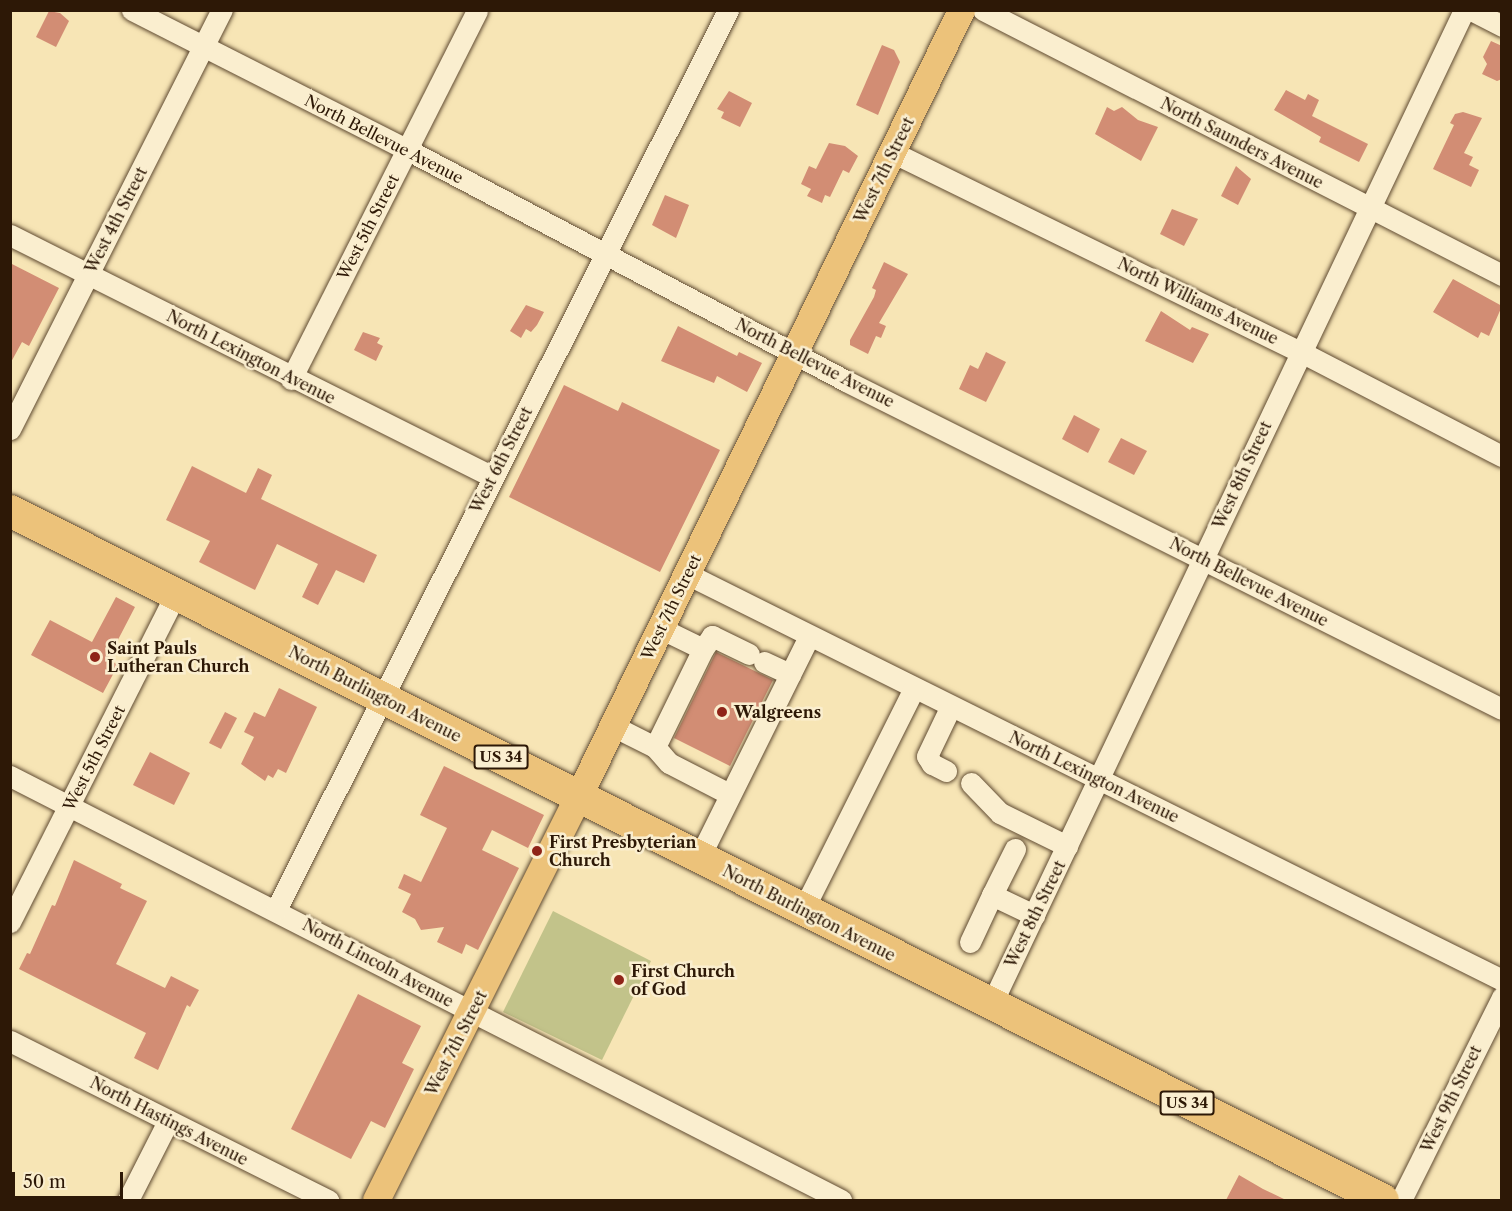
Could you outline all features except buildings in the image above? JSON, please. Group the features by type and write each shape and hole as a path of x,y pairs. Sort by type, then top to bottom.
{"highway":[{"name":"North Burlington Avenue","path":"10,511 1383,1200"}],"main road":[{"name":"West 7th Street","path":"376,1200 613,726 961,10"}],"street":[{"name":"North Bellevue Avenue","path":"132,10 408,150 794,353 1502,709"},
{"name":"West 4th Street","path":"10,429 222,10"},
{"name":"West 5th Street","path":"291,378 477,10"},
{"name":"West 6th Street","path":"276,910 728,10"},
{"name":"North Saunders Avenue","path":"982,10 1502,275"},
{"name":"West 8th Street","path":"991,1005 1464,10"},
{"path":"1471,10 1502,26"},
{"name":"North Williams Avenue","path":"892,153 1300,352 1502,456"},
{"name":"North Lexington Avenue","path":"10,235 291,378 493,477"},
{"name":"North Lexington Avenue","path":"687,574 1502,980"},
{"name":"West 5th Street","path":"10,922 176,594"},
{"path":"660,628 703,649"},
{"path":"655,747 703,649 712,636 790,674"},
{"path":"699,858 809,636"},
{"path":"803,910 915,688"},
{"path":"946,771 932,764 927,756 951,706"},
{"path":"613,726 655,747 669,763 729,794"},
{"name":"North Lincoln Avenue","path":"10,776 841,1200"},
{"path":"971,783 1000,813 1067,846"},
{"path":"970,942 1015,849"},
{"path":"992,895 1034,915"},
{"name":"West 9th Street","path":"1401,1200 1502,997"},
{"name":"North Hastings Avenue","path":"10,1041 328,1200"},
{"path":"128,1200 168,1121"}],"green space":[{"path":"553,911 651,961 602,1060 503,1012"}],"place":[{"name":"Saint Pauls Lutheran Church","path":"95,657"},
{"name":"Walgreens","path":"722,712"},
{"name":"First Presbyterian Church","path":"537,851"},
{"name":"First Church of God","path":"619,980"}]}
